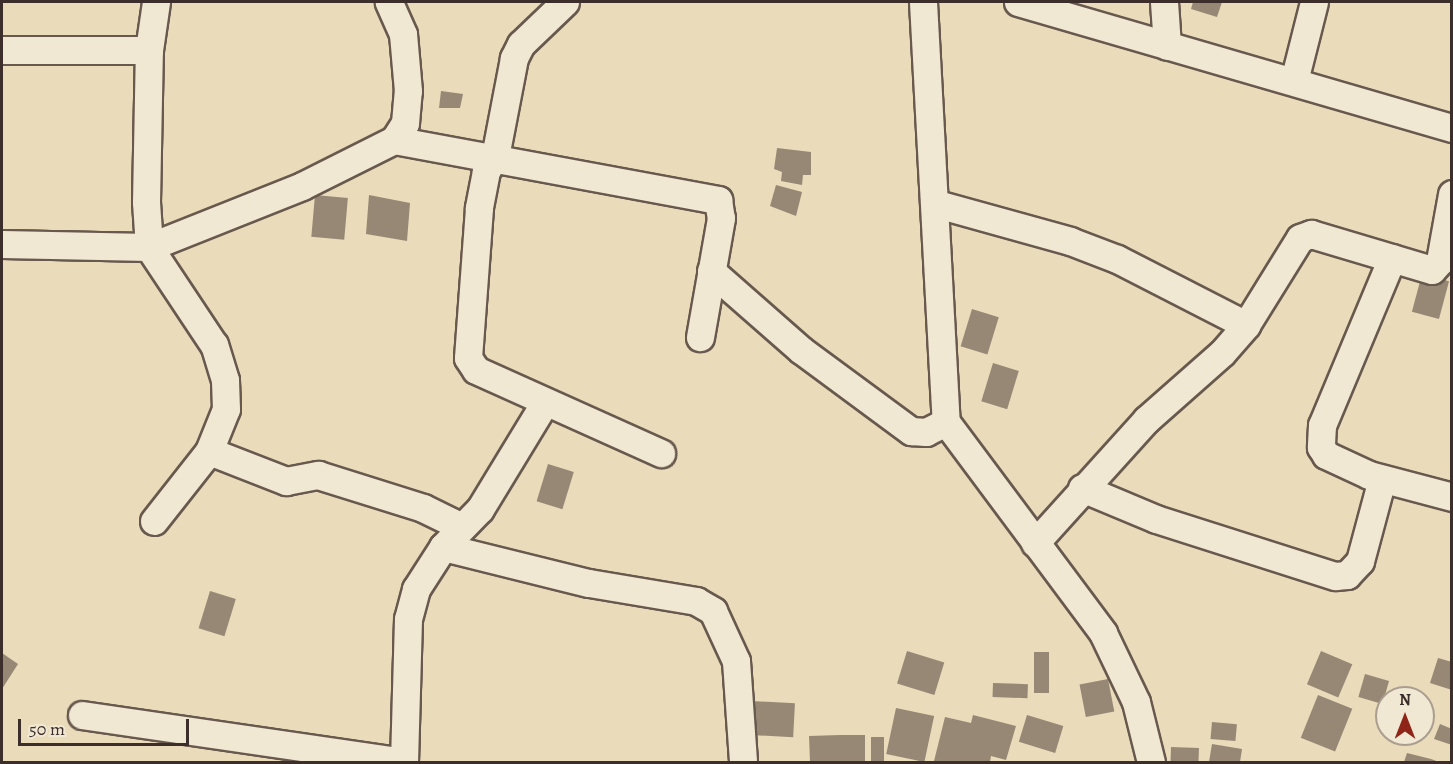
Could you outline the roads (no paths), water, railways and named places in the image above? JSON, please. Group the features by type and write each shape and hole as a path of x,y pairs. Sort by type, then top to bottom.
{"street":[{"path":"154,521 209,451 226,409 225,380 214,345 149,247 149,50 156,2"},
{"path":"2,244 149,247 302,186 394,140 405,123 408,91 403,34 389,2"},
{"path":"565,2 521,44 514,58 495,158 486,171 479,208 468,358 476,370 661,453"},
{"path":"923,2 937,204 946,422 1103,633 1136,702 1151,762"},
{"path":"1017,2 1452,128"},
{"path":"1164,2 1167,46"},
{"path":"1294,81 1314,2"},
{"path":"2,50 149,50"},
{"path":"394,140 711,196 718,200 721,218 700,337"},
{"path":"1035,543 1082,488 1146,420 1222,353 1246,325 1305,235 1432,270 1437,267 1452,195"},
{"path":"937,204 1070,241 1117,259 1246,325"},
{"path":"1392,258 1322,425 1320,440 1326,455 1382,479 1452,497"},
{"path":"711,271 801,350 911,431 926,432 946,422"},
{"path":"82,715 404,762 408,619 416,589 443,547 480,509 545,402"},
{"path":"209,451 286,481 318,475 423,508 462,527"},
{"path":"1082,488 1156,519 1335,576 1347,575 1360,561 1382,479"},
{"path":"443,547 589,583 696,601 713,611 736,661 743,762"}]}
